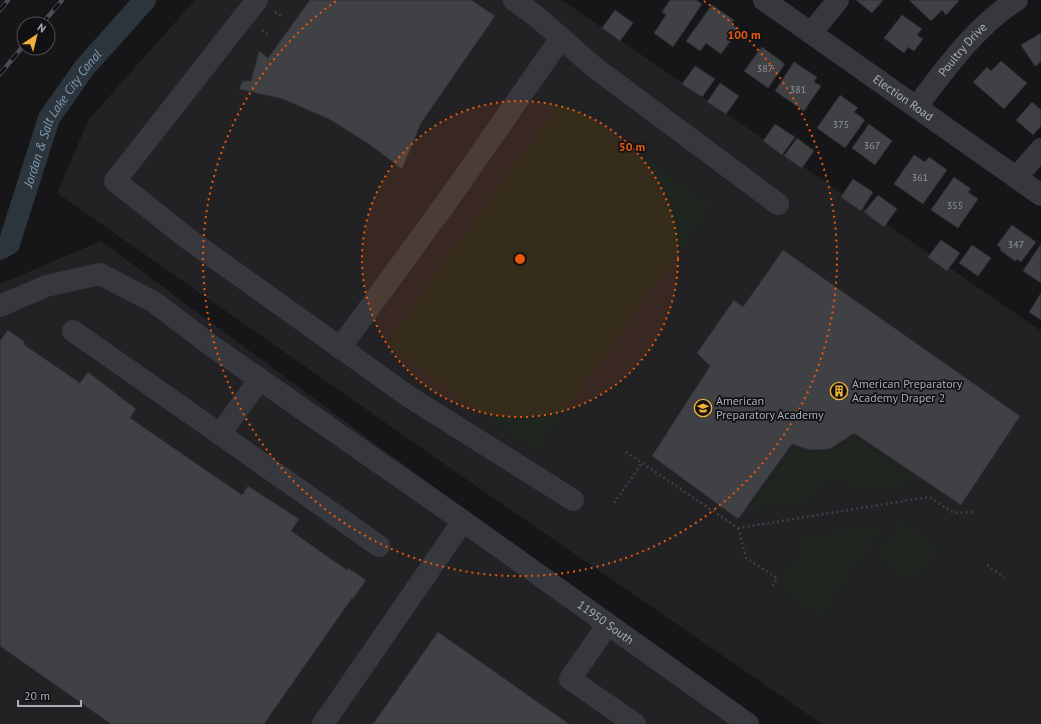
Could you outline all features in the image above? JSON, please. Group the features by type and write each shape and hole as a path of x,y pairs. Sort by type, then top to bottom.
{"street":[{"path":"257,0 115,181 191,241 408,396 573,500"},
{"path":"514,0 536,16 594,67 778,204"},
{"name":"Election Road","path":"764,0 1041,195"},
{"path":"811,33 838,0"},
{"name":"Poultry Drive","path":"916,107 966,43 992,19 1017,0"},
{"path":"340,348 453,193 561,38"},
{"path":"1016,178 1041,149"},
{"name":"11950 South","path":"0,306 46,286 100,274 154,302 212,346 463,521 748,724"},
{"path":"73,331 379,546"},
{"path":"220,434 260,379"},
{"path":"323,724 463,521"},
{"path":"608,624 570,679 635,724"}],"path":[{"path":"626,452 738,528 746,558 777,578 771,588"},
{"path":"614,503 642,463"},
{"path":"738,528 929,497 954,513 974,512"},
{"path":"987,565 1004,576"}],"shaded area":[{"name":"American Preparatory Academy","path":"195,0 562,0 1041,331 1041,724 822,724 476,486 57,193 89,119"},
{"path":"563,99 712,206 535,452 386,344"},
{"path":"101,241 755,724 0,724 0,284"},
{"path":"854,436 918,481 852,493 850,486 841,478 829,479 817,489 813,499 748,510 794,447 814,452 825,452 835,449"},
{"path":"900,520 940,548 915,583 876,555"},
{"path":"877,524 878,534 821,616 776,586 804,547 802,537"}],"building":[{"path":"310,0 471,0 495,16 421,123 402,169 369,144 329,119 283,99 239,89 243,81 251,81 259,51 268,58"},
{"path":"670,0 696,0 702,4 673,47 654,33 666,15 662,12"},
{"path":"856,0 883,0 872,13"},
{"path":"909,0 959,1 946,15 942,10 931,21"},
{"path":"712,5 734,20 731,24 739,29 721,54 706,43 700,51 686,41"},
{"path":"615,10 633,23 620,41 602,28"},
{"path":"902,15 922,29 917,35 923,39 914,51 908,47 904,53 884,38"},
{"path":"1041,33 1041,62 1035,66 1021,45"},
{"path":"762,47 785,64 768,88 744,71"},
{"path":"1001,61 1027,83 1004,109 973,82 987,67 991,71"},
{"path":"794,62 817,77 814,82 821,86 804,111 775,91"},
{"path":"695,66 715,79 702,97 682,84"},
{"path":"720,83 739,96 726,114 707,102"},
{"path":"840,95 858,108 854,112 865,120 845,148 817,128"},
{"path":"1032,102 1041,110 1041,126 1033,135 1016,120"},
{"path":"775,124 795,137 782,155 763,141"},
{"path":"869,124 892,141 875,165 852,148"},
{"path":"797,138 814,151 802,168 784,156"},
{"path":"914,155 925,162 929,157 947,170 923,204 894,184"},
{"path":"954,177 971,189 968,192 978,199 958,228 931,210"},
{"path":"853,179 873,192 861,211 841,197"},
{"path":"878,195 897,209 884,227 864,212"},
{"path":"1012,225 1036,242 1021,262 1017,259 1015,261 1000,250 1001,248 997,245"},
{"path":"941,240 960,253 947,271 928,257"},
{"path":"1041,244 1041,283 1023,271"},
{"path":"972,245 991,258 978,276 959,263"},
{"name":"American Preparatory Academy Draper 2","path":"783,250 1020,416 961,505 854,433 830,449 810,450 792,444 738,519 652,456 710,366 697,353 734,300 743,307"},
{"path":"1041,293 1041,320 1029,312"},
{"path":"8,330 25,342 23,344 80,383 88,372 136,409 130,418 242,495 248,486 299,519 291,531 347,570 348,568 366,580 264,724 111,724 0,646 0,341"},
{"path":"438,632 569,724 373,724"}],"waterway":[{"name":"Jordan & Salt Lake City Canal","path":"0,249 9,244 49,118 85,67 145,0"}],"railway":[{"path":"0,10 8,0"},
{"path":"49,16 62,0"},
{"path":"0,74 16,55"}],"place":[{"name":"American Preparatory Academy Draper 2","path":"839,391"},
{"name":"American Preparatory Academy","path":"703,408"}]}
